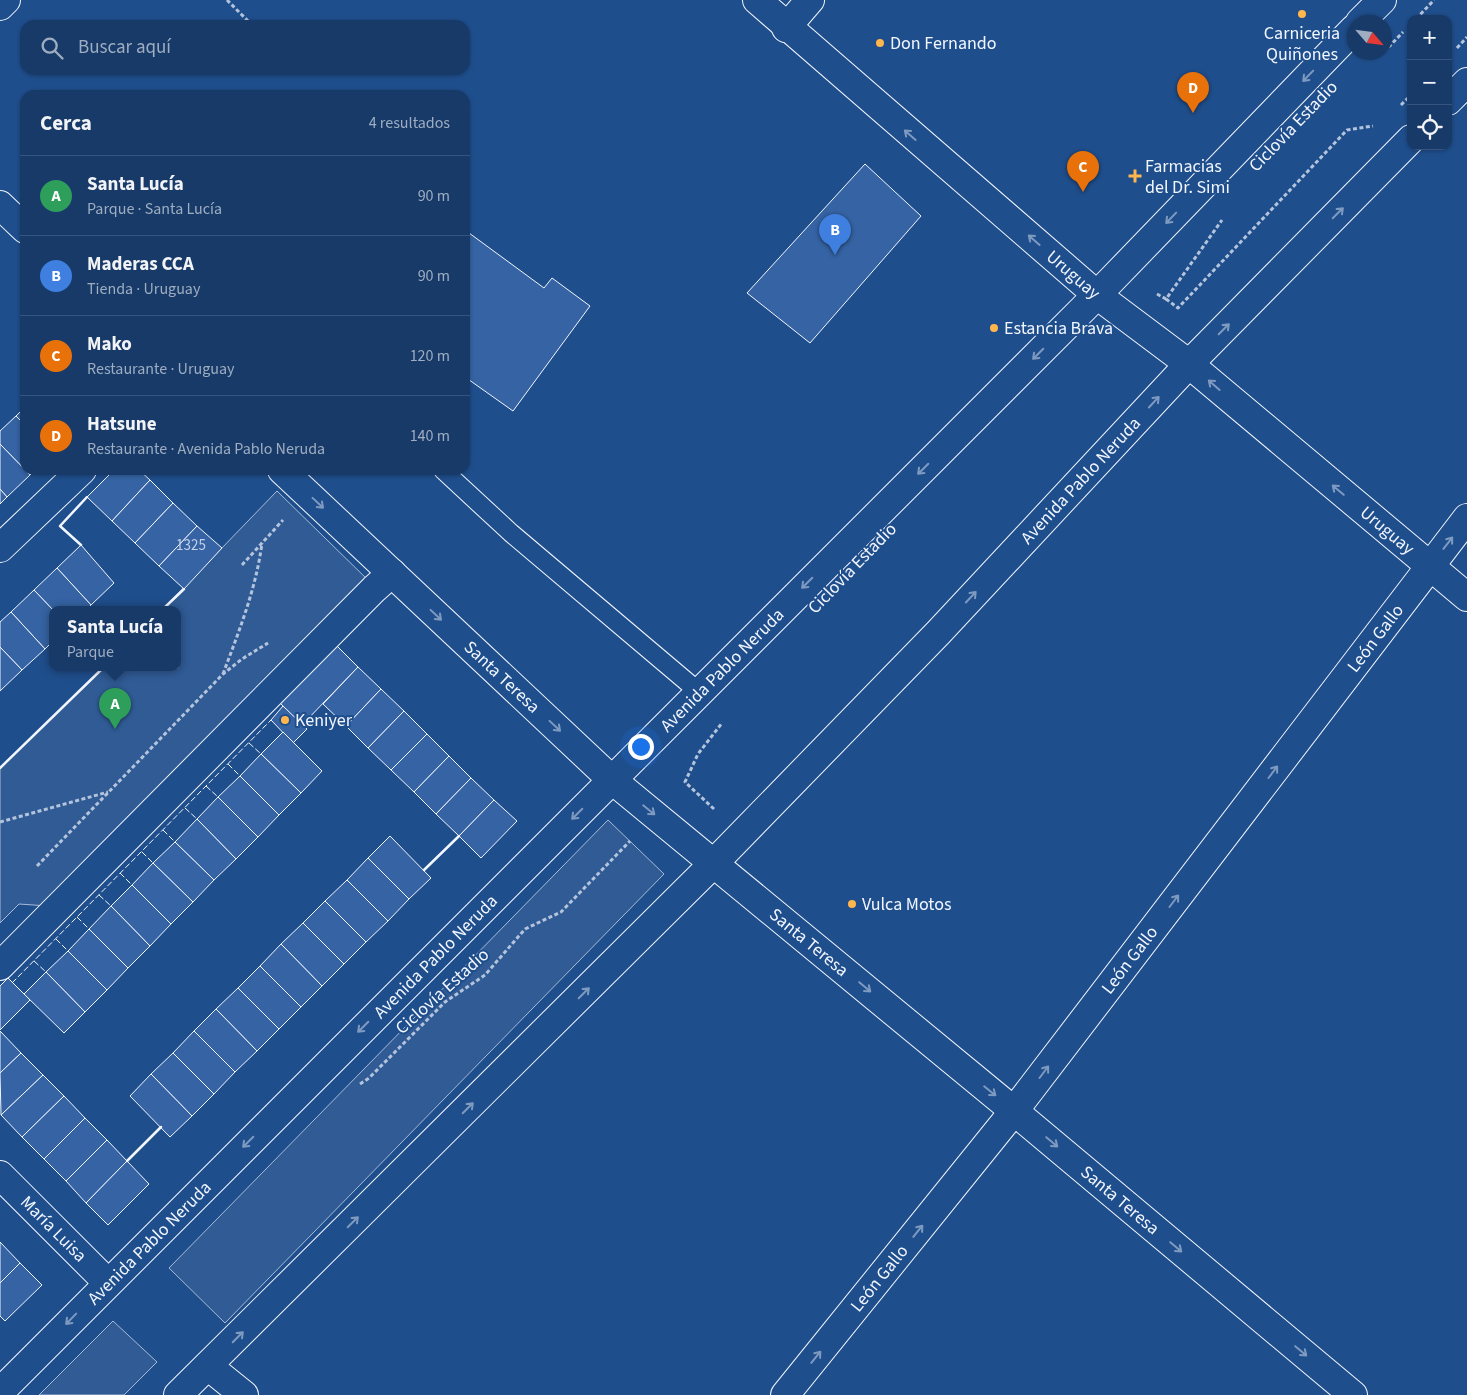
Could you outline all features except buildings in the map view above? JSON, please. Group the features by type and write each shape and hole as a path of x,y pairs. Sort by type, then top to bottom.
{"street":[{"path":"0,6 6,0"},
{"name":"Uruguay","path":"757,0 786,28 1097,295 1189,364 1467,597"},
{"path":"786,28 810,0"},
{"path":"1367,15 1382,0"},
{"name":"Avenida Pablo Neruda","path":"0,1392 1097,295 1347,36"},
{"path":"1452,97 1467,82"},
{"name":"Avenida Pablo Neruda","path":"178,1395 714,863 938,633 1189,364 1407,143"},
{"path":"0,205 20,224"},
{"path":"0,548 77,475"},
{"name":"Santa Teresa","path":"287,475 611,779 1014,1111 1353,1395"},
{"name":"León Gallo","path":"786,1395 1014,1111 1467,518"},
{"path":"0,966 392,573"},
{"name":"María Luisa","path":"0,1175 108,1283"},
{"path":"208,1366 244,1395"}],"lane":[{"path":"448,475 511,533 699,692"}],"path":[{"path":"227,0 247,20"},
{"path":"1420,15 1434,0"},
{"path":"1392,44 1404,31"},
{"path":"1399,107 1407,99"},
{"path":"1120,312 1144,286 1178,308 1348,130 1381,125"},
{"path":"1166,299 1200,248 1229,212"},
{"path":"242,565 308,494"},
{"path":"223,674 251,595 262,543"},
{"path":"37,866 223,674 242,659 270,642"},
{"path":"685,840 716,808 685,782 698,754 727,716"},
{"path":"0,822 110,792"},
{"name":"Ciclovía Estadio","path":"354,1089 369,1078 445,1002 485,975 525,930 561,912 634,836"}],"shaded area":[{"path":"277,491 371,583 48,906 19,904 0,923 0,768 100,671 181,671 181,606 166,606"},
{"path":"608,820 664,874 225,1323 169,1268"},
{"path":"113,1321 157,1362 124,1395 39,1395"}],"fence":[{"path":"12,983 271,720"},
{"path":"249,743 261,754"},
{"path":"228,764 240,776"},
{"path":"206,786 218,797"},
{"path":"185,808 197,819"},
{"path":"163,830 175,842"},
{"path":"142,852 153,863"},
{"path":"120,873 132,885"},
{"path":"99,895 111,906"},
{"path":"77,917 89,929"},
{"path":"56,939 68,951"},
{"path":"34,961 46,972"}],"wall":[{"path":"81,545 60,526 87,497"},
{"path":"166,606 184,589"},
{"path":"0,768 100,671"},
{"path":"424,870 459,836"},
{"path":"127,1161 161,1127"}],"place":[{"name":"Carniceria Quiñones","path":"1302,14"},
{"name":"Don Fernando","path":"880,43"},
{"name":"Hatsune","path":"1193,113"},
{"name":"Farmacias del Dr. Simi","path":"1135,176"},
{"name":"Mako","path":"1083,192"},
{"name":"Maderas CCA","path":"835,255"},
{"name":"Estancia Brava","path":"994,328"},
{"name":"Keniyer","path":"285,720"},
{"name":"Santa Lucía","path":"115,729"},
{"name":"Vulca Motos","path":"852,904"}]}
